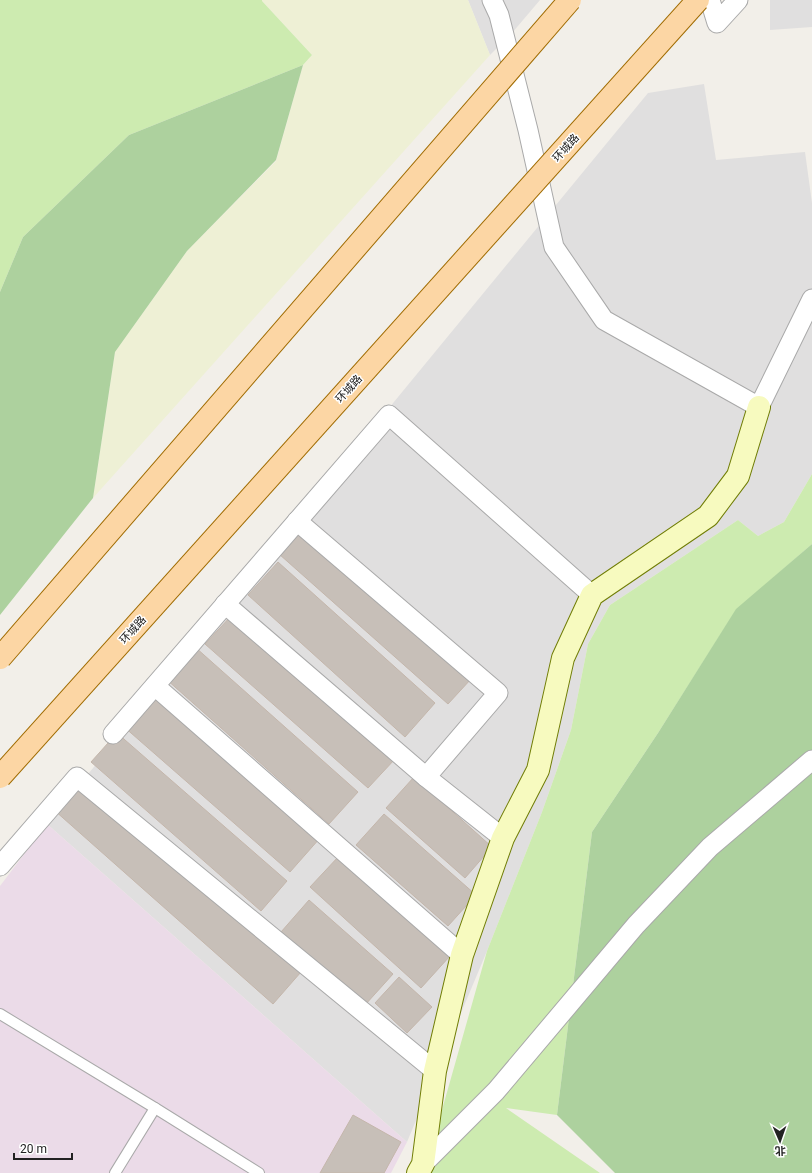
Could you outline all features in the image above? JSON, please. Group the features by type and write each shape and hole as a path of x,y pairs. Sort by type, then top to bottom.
{"main road":[{"path":"0,658 570,0"},
{"name":"环城路","path":"0,777 698,0"}],"street":[{"path":"492,0 499,15 528,130 554,247 604,320 759,407"},
{"path":"710,0 717,23 738,0"},
{"path":"420,1169 435,1071 462,955 503,838 538,770 563,658 592,594 708,516 738,476 759,407 812,299"},
{"path":"113,734 389,415 592,594"},
{"path":"297,521 498,693 426,776"},
{"path":"225,604 426,776 503,838"},
{"path":"155,686 462,955"},
{"path":"420,1169 496,1091 636,925 710,847 812,760"},
{"path":"0,866 77,777 435,1071"}],"lane":[{"path":"0,1014 259,1173"},
{"path":"115,1173 155,1108"}],"shaded area":[{"path":"468,0 540,0 512,33 490,55"},
{"path":"770,0 812,0 812,27 770,30"},
{"path":"704,84 716,160 805,152 812,203 812,474 784,522 758,536 738,520 610,605 588,644 571,730 542,812 487,951 407,1142 47,824 648,93"},
{"path":"47,824 407,1142 391,1173 0,1173 0,886"}],"green space":[{"path":"0,0 262,0 312,55 303,65 129,135 23,237 0,292"},
{"path":"262,0 468,0 490,55 93,498 115,352 187,251 276,161 303,65 312,55"},
{"path":"303,65 276,160 187,251 115,352 93,498 0,615 0,292 23,237 129,135"},
{"path":"812,474 812,544 736,610 658,733 592,832 557,1115 506,1108 600,1173 427,1173 436,1131 487,951 542,812 571,730 588,644 610,605 738,520 758,536 784,522"},
{"path":"812,544 812,1173 615,1173 557,1115 592,832 658,733 736,609"}],"building":[{"path":"302,528 471,679 448,704 279,554"},
{"path":"278,562 435,703 405,737 248,595"},
{"path":"232,615 395,759 368,788 205,644"},
{"path":"195,647 358,792 329,824 166,679"},
{"path":"153,692 320,838 290,872 123,726"},
{"path":"117,733 287,881 261,911 91,762"},
{"path":"74,771 301,972 273,1004 45,802"},
{"path":"414,777 492,847 465,878 386,808"},
{"path":"384,814 476,895 448,926 356,845"},
{"path":"339,856 450,956 421,988 310,887"},
{"path":"309,900 393,974 365,1005 281,932"},
{"path":"399,977 432,1007 407,1033 375,1003"},
{"path":"353,1115 401,1142 384,1173 320,1173"}]}
